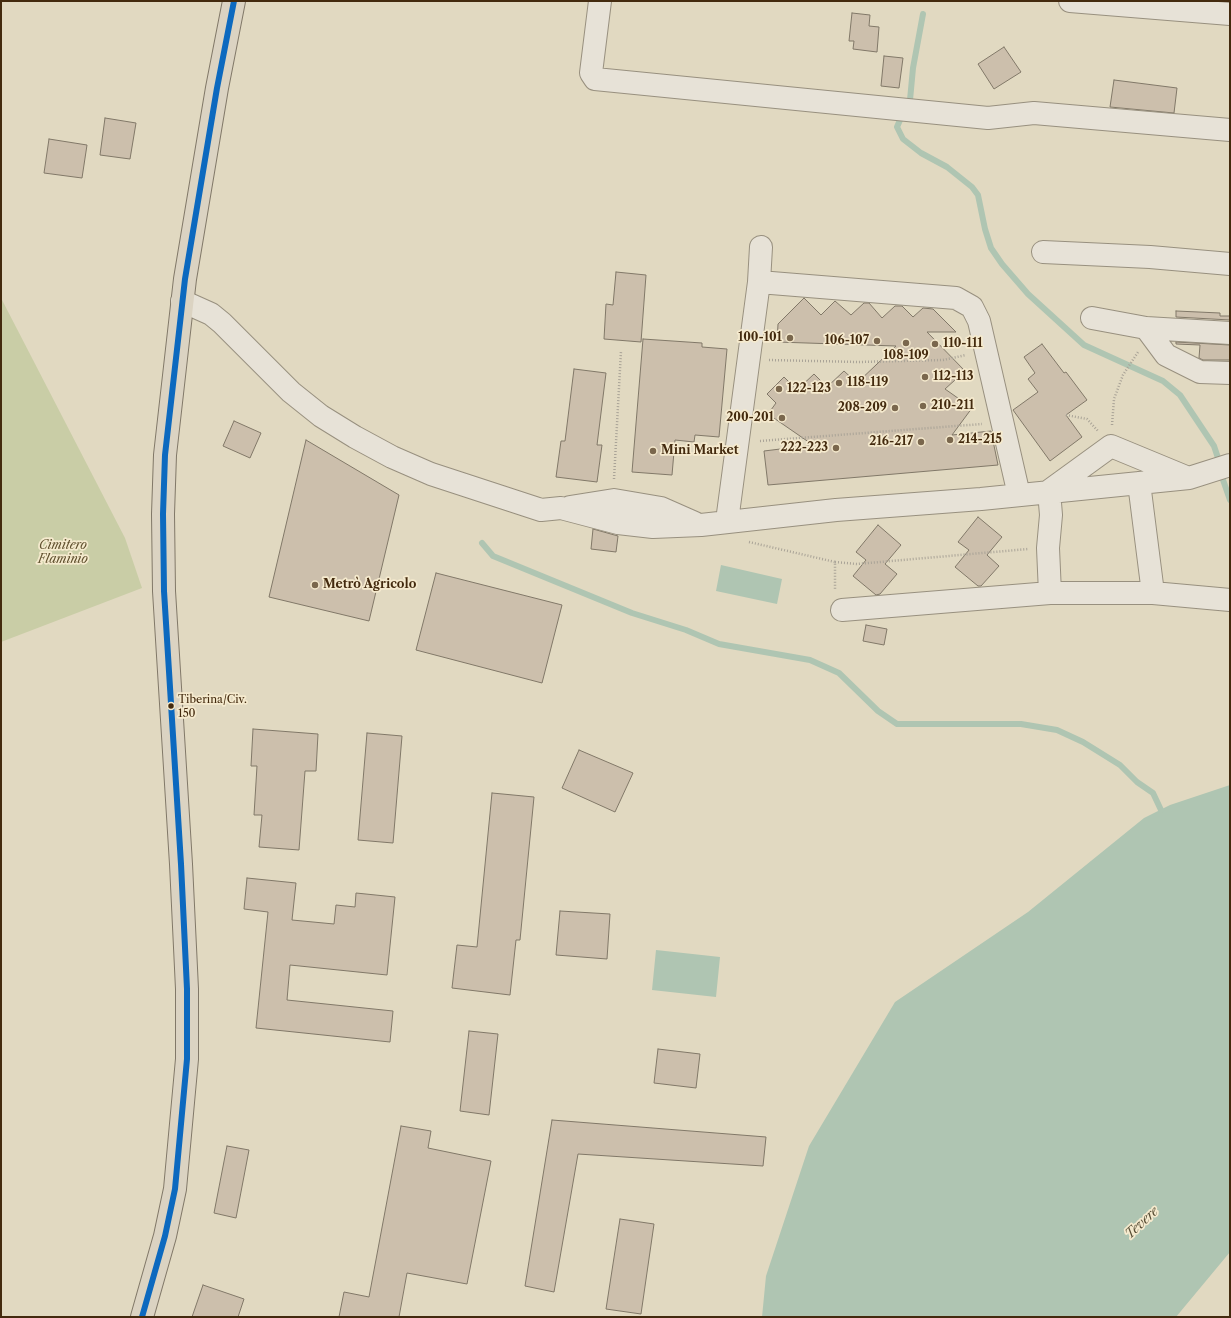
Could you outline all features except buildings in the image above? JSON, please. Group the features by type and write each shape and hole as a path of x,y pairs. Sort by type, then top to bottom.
{"main road":[{"path":"142,1317 165,1236 174,1190 187,1059 187,989 165,606 163,533 165,455 182,301 217,88 234,1"}],"lane":[{"path":"600,1 591,73 595,79 988,118 1034,113 1230,130"},
{"path":"1070,1 1230,14"},
{"path":"727,521 759,282 762,247"},
{"path":"1043,252 1150,257 1230,264"},
{"path":"759,282 956,298 972,307 979,321 1019,495"},
{"path":"182,301 211,314 222,323 291,392 354,437 431,474 541,510 614,500 661,508 701,525"},
{"path":"1092,318 1146,328 1230,333"},
{"path":"1146,328 1166,355 1200,372 1230,373"},
{"path":"1049,491 1111,446 1189,478"},
{"path":"561,508 618,522 653,527 701,525 727,521 1189,478 1230,465"},
{"path":"1139,483 1153,593"},
{"path":"1049,491 1051,515 1048,548 1050,593"},
{"path":"842,610 1050,593 1153,593 1230,600"}],"path":[{"path":"614,500 621,351"},
{"path":"749,359 858,362 943,360 986,351"},
{"path":"1111,446 1114,400 1123,375 1138,351"},
{"path":"1066,415 1087,419 1111,446"},
{"path":"738,441 770,441 1002,422"},
{"path":"744,540 835,562 857,564 1048,548"},
{"path":"835,562 835,597 842,610"}],"green space":[{"name":"Cimitero Flaminio","path":"1,298 125,538 142,588 1,642"}],"water":[{"path":"721,565 782,579 777,604 716,591"},
{"name":"Tevere","path":"1230,785 1230,1252 1176,1317 762,1317 766,1276 809,1146 895,1002 1028,912 1144,818 1170,805"},
{"path":"656,950 720,957 716,997 652,990"}],"waterway":[{"path":"910,100 913,68 923,14"},
{"path":"903,113 897,127 903,139 921,153 947,167 972,187 978,195 985,229 991,248 1002,264 1028,294 1084,345 1163,381 1180,395 1214,446 1218,458"},
{"path":"1221,474 1230,500"},
{"path":"482,543 493,556 632,613 686,630 719,644 810,660 839,673 878,711 897,724 1021,724 1057,730 1083,742 1120,765 1137,782 1153,793 1161,810"}],"transit line":[{"path":"142,1317 165,1236 175,1189 187,1059 187,989 181,864 164,591 163,514 165,455 185,279 217,88 234,1"}],"place":[{"name":"100-101","path":"790,338"},
{"name":"106-107","path":"877,341"},
{"name":"108-109","path":"906,343"},
{"name":"110-111","path":"935,344"},
{"name":"112-113","path":"925,377"},
{"name":"118-119","path":"839,383"},
{"name":"122-123","path":"779,389"},
{"name":"210-211","path":"923,406"},
{"name":"208-209","path":"895,408"},
{"name":"200-201","path":"782,418"},
{"name":"214-215","path":"950,440"},
{"name":"216-217","path":"921,442"},
{"name":"222-223","path":"836,448"},
{"name":"Mini Market","path":"653,451"},
{"name":"Metrò Agricolo","path":"315,585"},
{"name":"Tiberina/Civ. 150","path":"171,706"}]}
